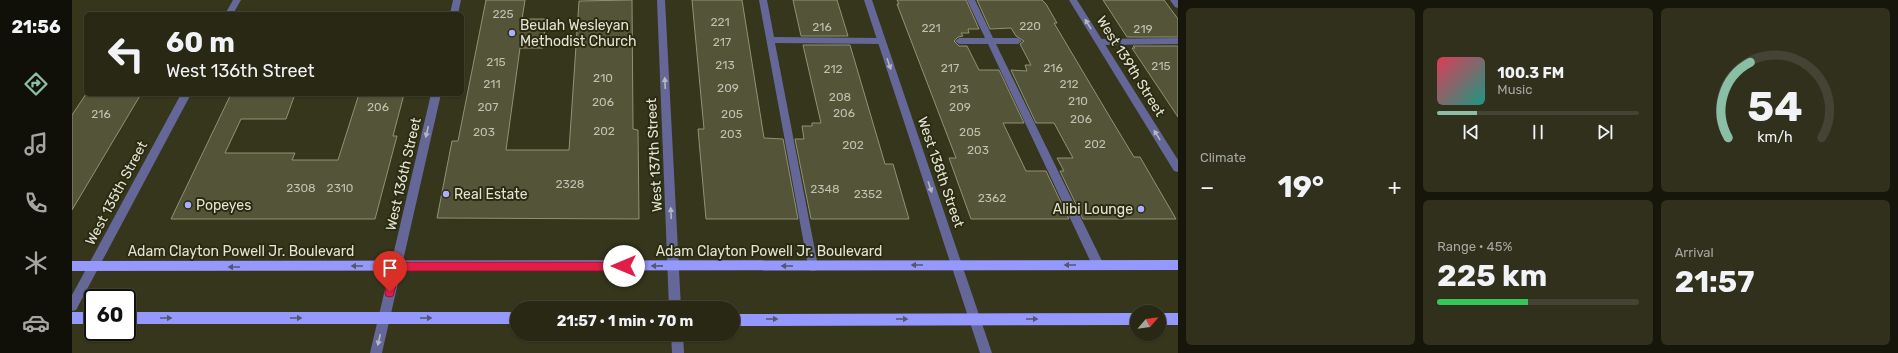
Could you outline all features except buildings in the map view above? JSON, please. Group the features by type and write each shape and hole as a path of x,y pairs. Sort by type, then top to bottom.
{"main road":[{"name":"Adam Clayton Powell Jr. Boulevard","path":"72,266 1178,265"},
{"path":"72,318 84,318"},
{"path":"136,318 510,318"},
{"path":"740,320 1130,319"},
{"path":"1166,319 1178,319"}],"street":[{"path":"230,12 237,0"},
{"path":"454,12 457,0"},
{"name":"West 137th Street","path":"661,0 675,301"},
{"path":"763,0 813,266"},
{"name":"West 138th Street","path":"868,0 986,353"},
{"path":"971,0 1098,265"},
{"name":"West 139th Street","path":"1073,0 1178,168"},
{"path":"1174,0 1178,6"},
{"path":"771,40 882,41"},
{"path":"959,41 1018,41"},
{"path":"1099,42 1178,41"},
{"name":"West 135th Street","path":"72,306 185,96"},
{"name":"West 136th Street","path":"376,353 436,96"},
{"path":"677,341 678,353"}],"place":[{"name":"Beulah Wesleyan Methodist Church","path":"512,33"},
{"name":"Real Estate","path":"446,194"},
{"name":"Popeyes","path":"188,205"},
{"name":"Alibi Lounge","path":"1141,209"}],"route":[{"path":"390,292 396,266 624,266"}]}
